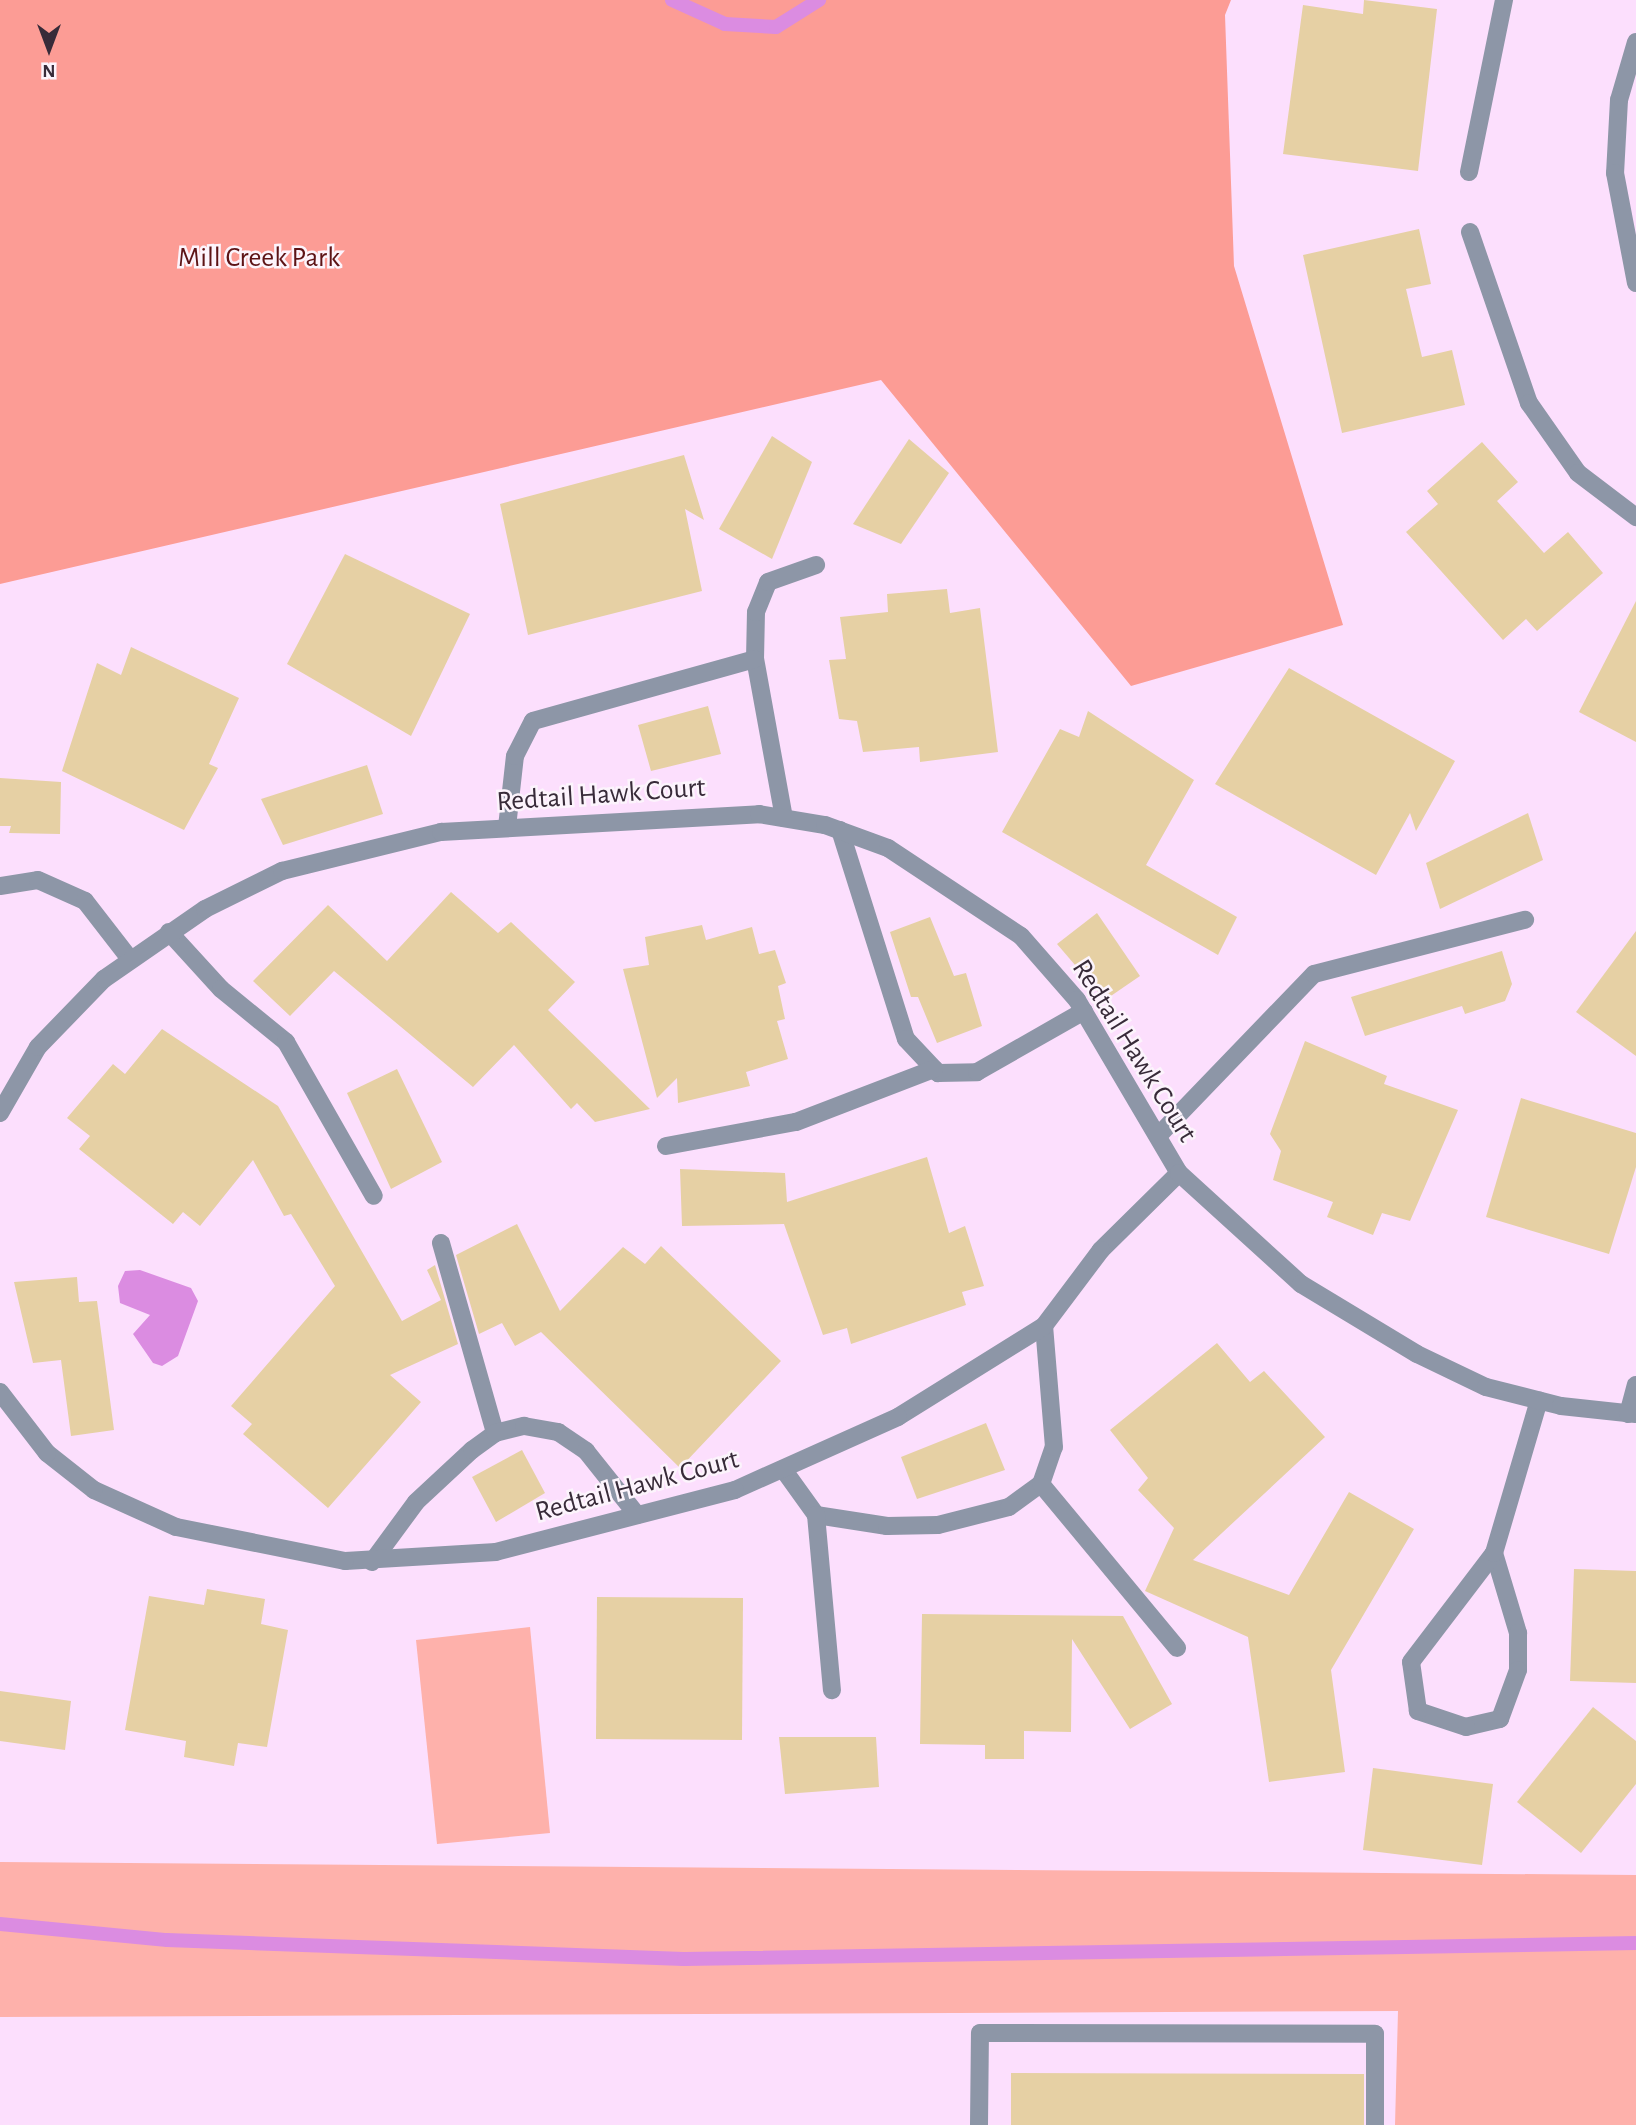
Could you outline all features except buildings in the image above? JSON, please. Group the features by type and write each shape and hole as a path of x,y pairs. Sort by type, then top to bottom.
{"street":[{"path":"1469,172 1504,0"},
{"path":"1636,41 1619,100 1615,173 1636,283"},
{"path":"1470,232 1529,403 1578,474 1636,517"},
{"path":"784,818 754,660 756,612 768,582 816,565"},
{"path":"507,827 515,756 533,721 754,660"},
{"name":"Redtail Hawk Court","path":"0,1392 47,1453 122,1506 176,1527 281,1552 372,1562 496,1552 735,1490 898,1417 1044,1326 1101,1250 1179,1173 1084,1011 1021,936 977,901 888,848 840,830 784,818 697,814 507,827 367,845 282,871 169,932 130,959 38,1047 1,1105"},
{"path":"840,830 906,1039 934,1069"},
{"path":"0,886 38,880 85,901 130,959"},
{"path":"1158,1136 1314,974 1525,920"},
{"path":"169,932 221,989 286,1042 374,1196"},
{"path":"666,1146 796,1122 934,1069 977,1072 1084,1011"},
{"path":"1179,1173 1301,1284 1450,1372 1539,1401 1632,1414 1636,1385"},
{"path":"441,1243 495,1433"},
{"path":"816,1515 887,1526 938,1525 1009,1507 1041,1484 1054,1447 1044,1326"},
{"path":"1494,1553 1518,1633 1518,1670 1500,1719 1466,1727 1418,1711 1411,1662 1494,1553 1539,1401"},
{"path":"372,1562 415,1502 495,1433 524,1426 558,1432 586,1451 637,1515"},
{"path":"783,1469 816,1515 832,1690"},
{"path":"1041,1484 1177,1648"},
{"path":"979,2125 979,2032 1375,2034 1375,2125"}],"shaded area":[{"path":"140,1270 191,1288 198,1301 178,1356 162,1366 153,1363 133,1334 150,1315 120,1303 118,1286 125,1271"},
{"path":"530,1627 550,1833 437,1844 416,1640"},
{"path":"0,1862 1636,1875 1636,2125 1395,2125 1398,2011 0,2017"}],"green space":[{"name":"Mill Creek Park","path":"0,0 1231,0 1225,15 1234,266 1343,625 1131,686 881,380 0,584"}],"waterway":[{"path":"672,0 725,24 776,27 819,0"},
{"path":"0,1924 167,1940 684,1959 1636,1943"}]}
